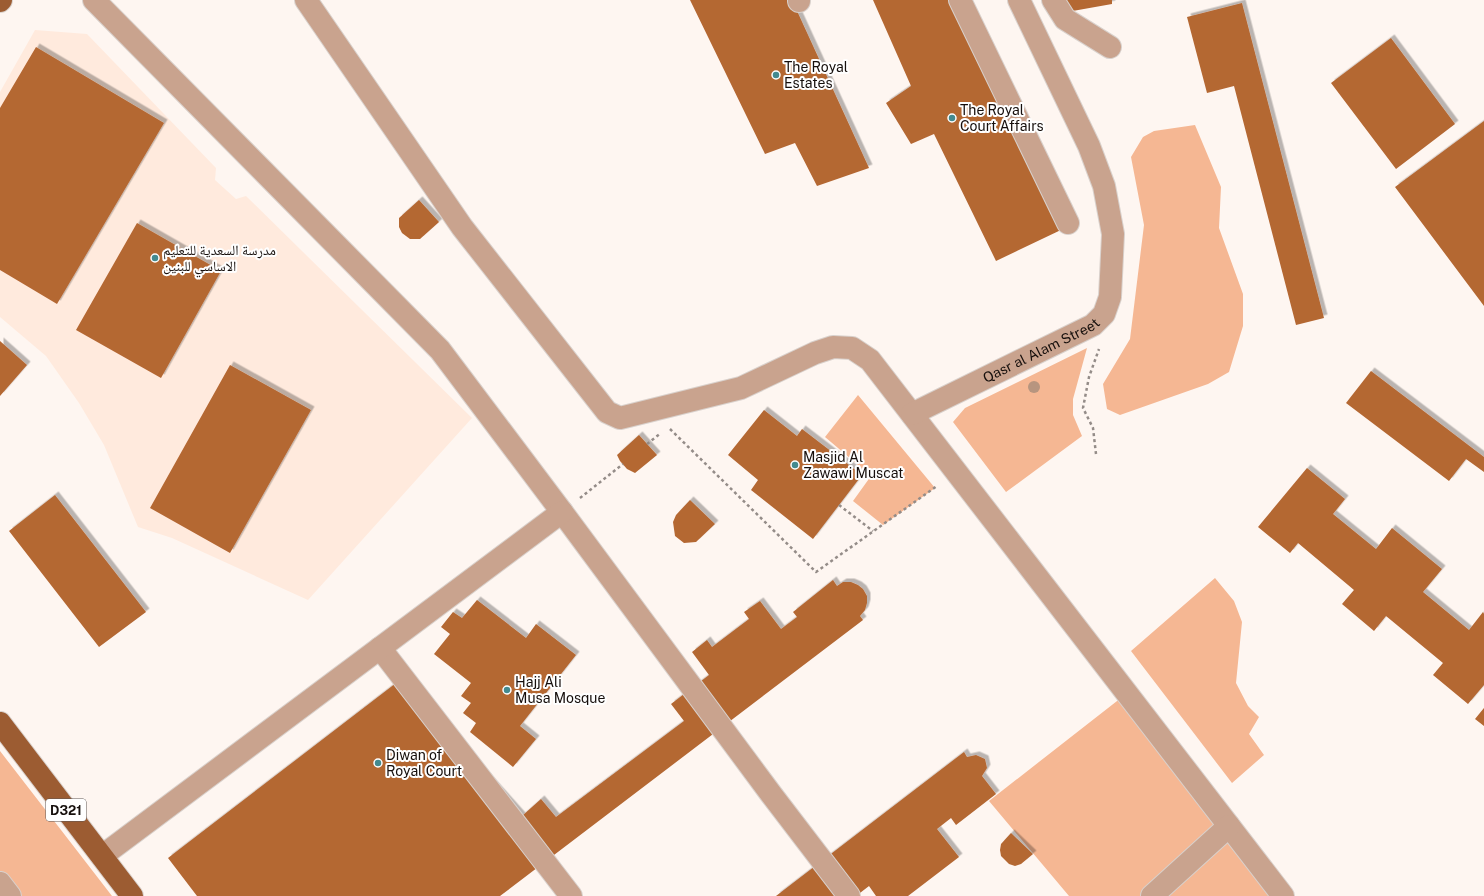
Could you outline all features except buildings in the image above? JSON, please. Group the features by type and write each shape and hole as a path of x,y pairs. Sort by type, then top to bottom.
{"main road":[{"name":"D321","path":"0,723 132,896"}],"street":[{"path":"94,0 440,350 771,794 849,896"},
{"path":"306,0 462,227 607,412 620,418 740,388 815,353 833,347 852,348 870,360 1283,896"},
{"path":"960,0 1068,223"},
{"name":"Qasr al Alam Street","path":"912,414 1093,325 1104,314 1110,298 1113,234 1104,186 1089,146 1019,0"},
{"path":"1053,0 1065,19 1110,47"},
{"path":"102,856 562,512"},
{"path":"380,648 571,896"},
{"path":"1152,896 1229,826"},
{"path":"0,883 10,896"}],"path":[{"path":"1096,454 1093,428 1083,408 1089,377 1101,344 1104,314"},
{"path":"655,410 668,428 816,572 873,531 959,475"},
{"path":"647,444 668,428"},
{"path":"562,512 623,464"},
{"path":"839,505 873,531"}],"shaded area":[{"name":"مدرسة السعدية للتعليم الاساسي للبنين","path":"35,30 87,34 216,168 215,180 236,199 246,196 472,418 308,600 172,538 138,527 104,445 79,403 46,356 0,317 0,92"},
{"path":"1195,125 1221,187 1219,228 1243,294 1243,326 1229,372 1208,384 1120,415 1107,409 1103,384 1130,339 1144,225 1131,157 1143,137 1154,131"},
{"path":"1087,348 1073,399 1073,415 1082,436 1006,492 953,422 965,408"},
{"path":"858,395 935,488 883,525 853,501 871,476 825,437"},
{"path":"1215,578 1234,601 1242,622 1236,683 1248,706 1259,717 1249,734 1264,755 1232,783 1131,651"},
{"path":"1126,694 1228,826 1151,896 1069,896 989,801"},
{"path":"0,751 112,896 15,896 0,877"},
{"path":"1229,826 1281,896 1154,896"}],"place":[{"name":"The Royal Estates","path":"776,75"},
{"name":"The Royal Court Affairs","path":"952,118"},
{"name":"مدرسة السعدية للتعليم الاساسي للبنين","path":"155,258"},
{"name":"Masjid Al Zawawi Muscat","path":"795,465"},
{"name":"Hajj Ali Musa Mosque","path":"507,690"},
{"name":"Diwan of Royal Court","path":"378,763"}]}
